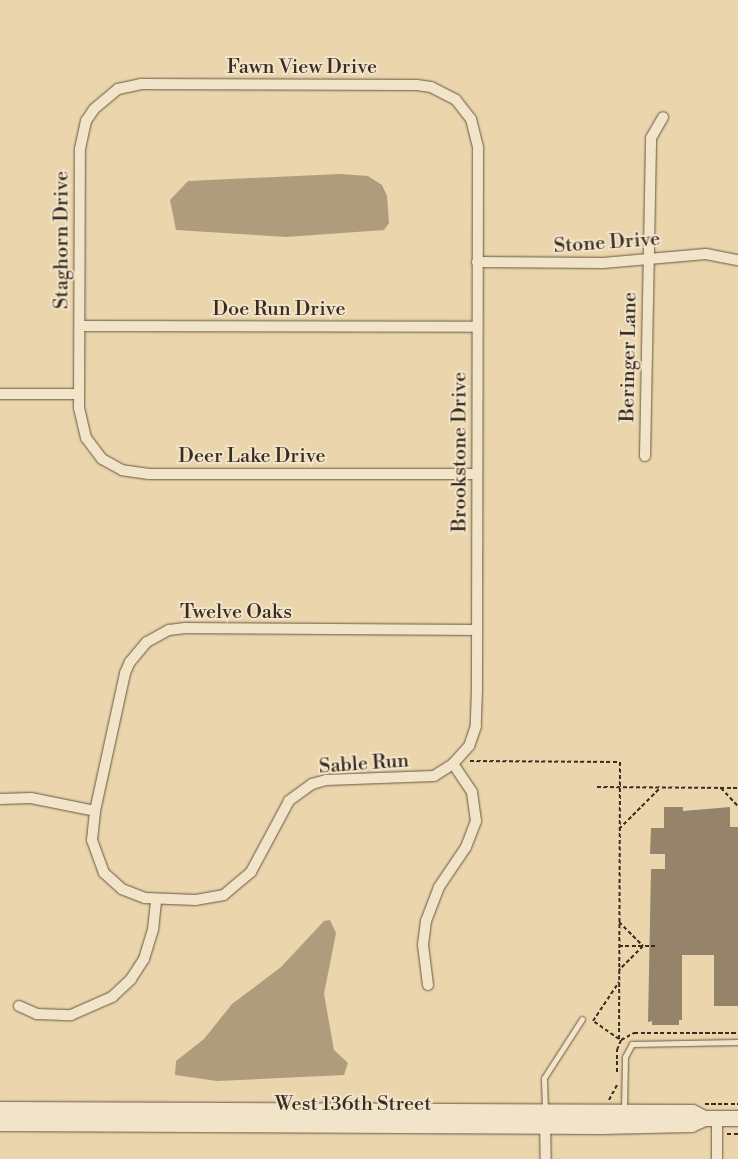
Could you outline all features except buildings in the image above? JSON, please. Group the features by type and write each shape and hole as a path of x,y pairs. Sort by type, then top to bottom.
{"street":[{"name":"Fawn View Drive","path":"108,96 123,88 151,84 417,85 431,87 456,100 471,119 475,132"},
{"name":"Staghorn Drive","path":"79,394 80,149 86,121 108,96"},
{"name":"Beringer Lane","path":"645,456 651,138 664,117"},
{"name":"Brookstone Drive","path":"455,767 469,746 476,726 477,262 475,132"},
{"name":"Stone Drive","path":"477,262 563,265 706,254 738,260"},
{"name":"Doe Run Drive","path":"80,326 477,327"},
{"path":"0,394 79,394"},
{"name":"Deer Lake Drive","path":"79,394 82,429 93,449 113,466 134,473 477,474"},
{"name":"Twelve Oaks","path":"95,811 125,674 138,650 157,635 185,628 477,630"},
{"path":"428,985 423,945 426,921 440,887 466,847 476,821 472,792 455,767"},
{"name":"Sable Run","path":"95,811 92,840 104,872 122,889 156,899 212,899 236,888 251,872 289,801 312,784 326,780 420,778 434,776 455,767"},
{"path":"0,798 31,798 95,811"},
{"path":"19,1006 45,1015 71,1015 112,997 131,979 144,959 153,930 156,899"},
{"name":"West 136th Street","path":"0,1108 546,1118 691,1124 710,1118 738,1118"},
{"name":"West 136th Street","path":"0,1123 546,1118 624,1112 692,1112 710,1118"},
{"path":"546,1118 546,1159"},
{"path":"710,1118 716,1159"}],"lane":[{"path":"546,1118 544,1078 582,1019"},
{"path":"624,1112 625,1057 632,1044 738,1042"}],"path":[{"path":"455,767 470,761 620,762 620,1040 617,1050 615,1093 603,1104"},
{"path":"597,787 738,788"},
{"path":"619,829 661,788"},
{"path":"721,788 738,806"},
{"path":"619,922 642,946"},
{"path":"619,946 656,946"},
{"path":"619,970 642,946"},
{"path":"619,982 593,1021 620,1040"},
{"path":"620,1040 634,1033 738,1033"}],"shaded area":[{"path":"340,174 368,176 382,185 387,196 389,223 384,230 286,237 176,230 170,200 188,181"},
{"path":"330,920 336,933 324,994 334,1050 348,1063 344,1075 217,1081 175,1075 176,1061 204,1039 232,1004 281,967 324,921"}]}
